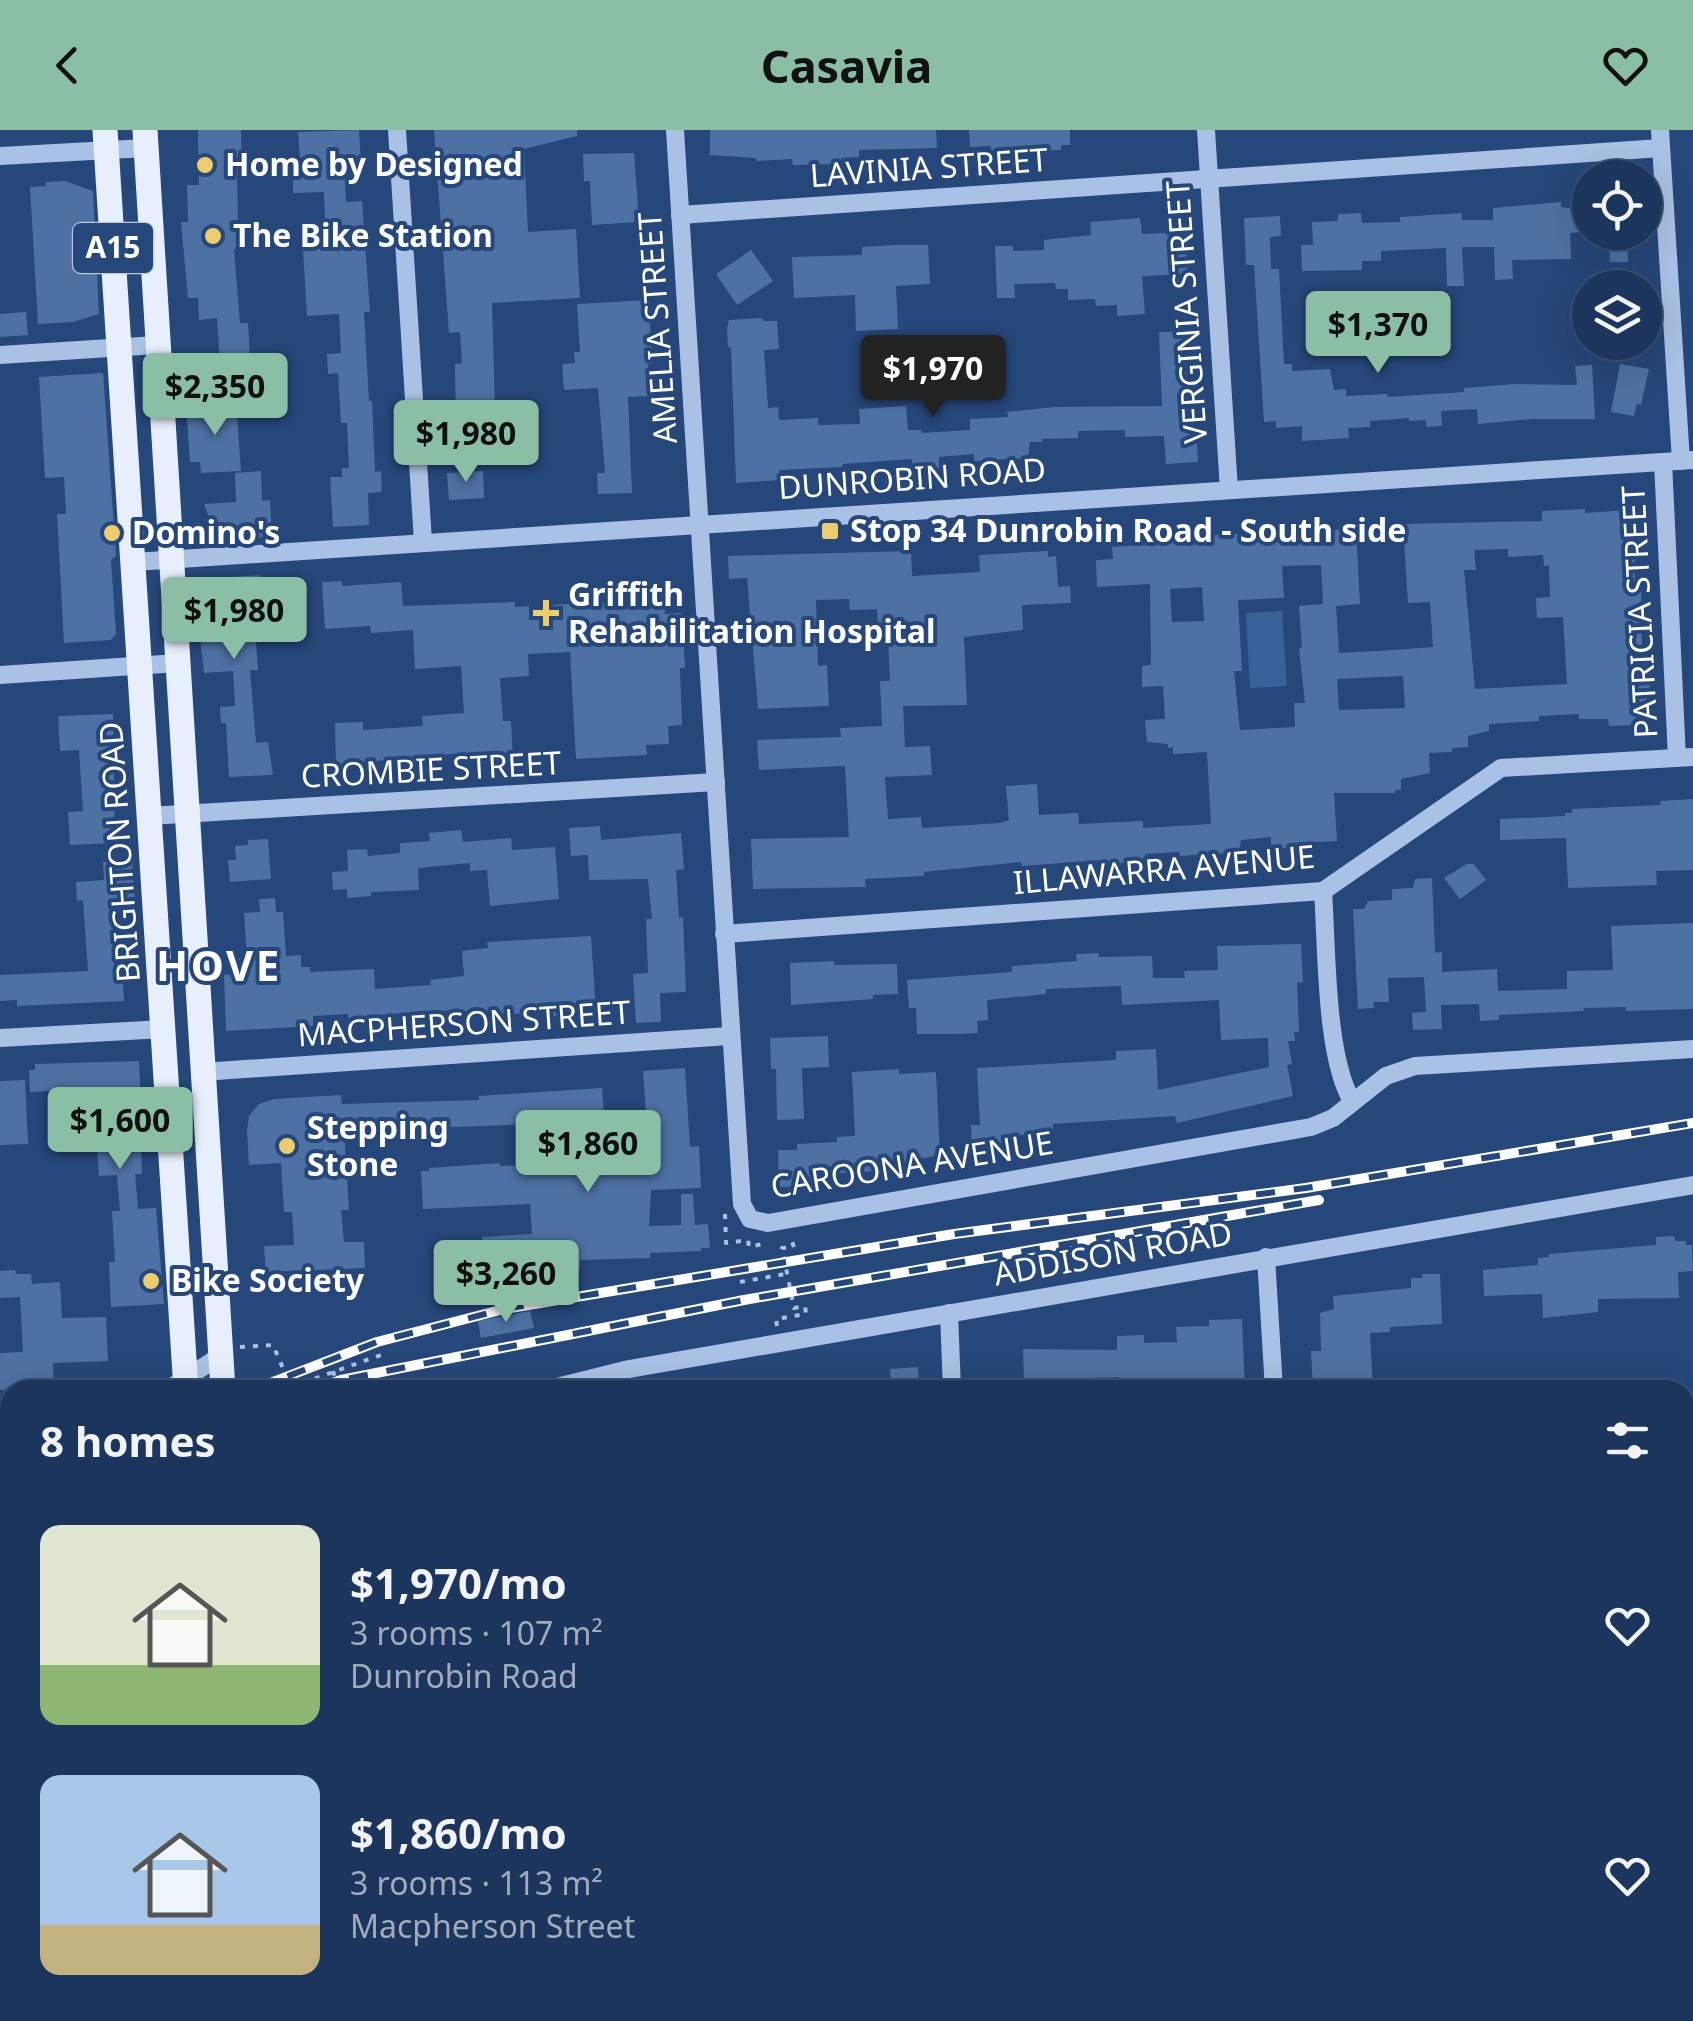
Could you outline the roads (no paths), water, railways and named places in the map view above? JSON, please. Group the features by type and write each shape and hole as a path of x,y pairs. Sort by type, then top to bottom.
{"main road":[{"name":"BRIGHTON ROAD","path":"146,139 222,1380"},
{"name":"BRIGHTON ROAD","path":"105,140 164,1029 179,1380"}],"street":[{"path":"397,130 423,542"},
{"name":"AMELIA STREET","path":"675,130 701,522"},
{"name":"VERGINIA STREET","path":"1206,130 1229,490"},
{"path":"0,156 105,140 146,139"},
{"name":"LAVINIA STREET","path":"680,215 1208,179 1661,139"},
{"name":"PATRICIA STREET","path":"1661,139 1679,461 1685,758"},
{"path":"0,354 158,345"},
{"name":"DUNROBIN ROAD","path":"134,562 1679,461"},
{"name":"CAROONA AVENUE","path":"701,522 729,1036 742,1204 750,1218 768,1222 1312,1127 1334,1118 1352,1101"},
{"path":"0,675 178,664"},
{"name":"ILLAWARRA AVENUE","path":"724,934 1323,891 1501,768 1685,758"},
{"name":"CROMBIE STREET","path":"149,816 716,782"},
{"path":"1323,891 1335,1056 1341,1082 1352,1101 1386,1076 1415,1066 1693,1049"},
{"path":"0,1038 164,1029"},
{"name":"MACPHERSON STREET","path":"202,1072 729,1036"},
{"name":"ADDISON ROAD","path":"586,1380 778,1343 1693,1185"},
{"path":"1266,1257 1273,1380"},
{"path":"949,1313 952,1380"},
{"path":"188,1380 214,1360 220,1348"},
{"path":"629,1370 630,1380"}],"railway":[{"path":"278,1380 377,1342 504,1309 954,1234 1306,1188 1693,1123"},
{"path":"341,1380 744,1300 1319,1200"}],"place":[{"name":"Home by Designed","path":"205,165"},
{"name":"The Bike Station","path":"213,236"},
{"name":"Stop 34 Dunrobin Road - South side","path":"830,531"},
{"name":"Domino's","path":"112,533"},
{"name":"Griffith Rehabilitation Hospital","path":"546,613"},
{"name":"Stepping Stone","path":"287,1146"},
{"name":"Bike Society","path":"151,1281"}],"district":[{"name":"HOVE","path":"219,966"}]}
